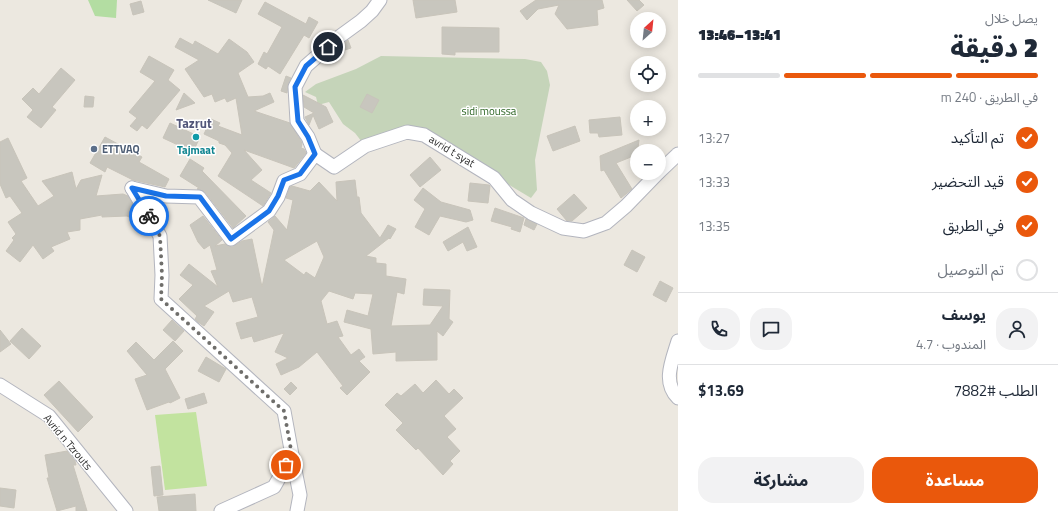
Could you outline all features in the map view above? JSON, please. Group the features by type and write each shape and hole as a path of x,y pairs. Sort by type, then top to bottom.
{"street":[{"path":"297,511 300,495 284,411 161,299 162,275 160,236 132,188 166,196 200,197 231,239 269,211 278,196 284,180 300,174 315,154 308,137 298,121 295,87 306,66 339,37 372,12 380,0"},
{"name":"avrid t syat","path":"315,154 334,166 365,146 407,132 424,134 494,178 512,200 531,213 563,228 584,231 606,223 626,206 652,180"},
{"name":"avrid t syat","path":"666,166 678,154"},
{"path":"678,341 668,379 672,392 678,398"},
{"name":"Avrid n Tzrouts","path":"0,385 49,416 126,511"},
{"path":"221,511 274,486 292,455"}],"green space":[{"path":"88,0 117,0 116,18 95,16"},
{"name":"sidi moussa","path":"381,56 525,59 541,62 547,71 550,85 535,160 537,190 531,198 432,139 427,128 407,132 365,146 355,133 343,124 329,102 318,105 316,97 305,92 316,84 356,69"},
{"path":"196,412 207,486 165,490 155,415"}],"building":[{"path":"208,0 242,0 236,13"},
{"path":"413,0 455,0 457,12 416,18"},
{"path":"536,0 602,0 604,8 597,10 598,25 567,29 555,14 559,5 538,9 527,20 520,11"},
{"path":"627,0 639,0 644,5 637,11"},
{"path":"141,1 144,12 133,15 130,4"},
{"path":"265,2 306,24 309,17 318,22 309,38 304,35 280,74 268,66 266,69 258,64 264,52 267,54 282,27 258,14"},
{"path":"442,27 499,28 499,52 455,52 455,55 442,54"},
{"path":"180,38 193,45 195,41 218,54 229,39 247,52 254,62 238,73 248,97 263,96 270,93 274,102 254,111 290,123 301,141 301,148 304,149 306,153 294,168 244,150 262,170 251,180 271,193 263,206 218,176 232,153 225,145 204,134 211,119 220,123 218,126 242,135 236,98 227,102 225,98 215,102 212,94 204,97 185,69 199,60 175,47"},
{"path":"348,40 351,48 342,51 340,47"},
{"path":"149,56 174,70 168,80 180,90 147,129 142,125 137,131 130,126 137,118 129,112 155,81 140,72"},
{"path":"61,68 75,80 52,107 56,110 41,128 27,117 33,110 22,99 33,88 39,94"},
{"path":"286,76 291,78 288,84 287,93 281,91"},
{"path":"184,93 195,103 176,110"},
{"path":"367,94 379,100 372,113 360,107"},
{"path":"303,95 326,107 333,122 319,129 313,115 309,125 305,117 314,113 304,107"},
{"path":"85,96 94,97 93,107 84,107"},
{"path":"620,117 622,135 599,137 598,133 590,133 589,120"},
{"path":"170,123 200,137 193,152 163,138"},
{"path":"575,126 580,141 553,151 547,136"},
{"path":"105,137 142,157 139,162 169,179 165,187 133,180 107,167 105,172 90,163"},
{"path":"8,138 27,178 21,181 38,206 54,196 42,181 72,172 76,189 81,180 102,175 96,196 123,194 128,196 142,223 127,216 102,217 102,215 80,219 80,230 67,232 70,239 51,247 54,251 43,259 33,245 20,262 6,251 14,240 12,238 16,234 8,222 22,213 10,196 6,198 0,184 0,142"},
{"path":"639,140 639,144 630,144 630,157 616,163 632,189 621,198 604,170 601,171 600,156"},
{"path":"430,157 441,170 420,187 410,175"},
{"path":"190,159 204,168 202,171 246,216 233,228 205,192 197,189 199,188 180,176"},
{"path":"355,180 361,213 380,238 388,225 396,229 390,239 389,238 366,256 376,258 376,263 386,264 386,276 406,279 404,294 397,292 391,326 430,325 443,306 423,305 424,289 450,290 449,319 453,322 443,336 437,331 437,360 396,361 396,352 373,354 371,329 344,322 347,310 368,316 373,294 355,293 353,299 329,291 321,301 327,324 337,321 343,336 338,337 351,355 359,349 365,357 359,361 370,372 347,395 340,388 343,386 317,352 299,367 281,375 276,364 288,358 275,352 284,333 254,342 252,336 241,339 236,323 258,317 252,297 233,302 229,291 204,306 214,312 204,326 195,319 197,316 179,299 193,285 180,275 189,264 218,287 211,271 217,270 210,245 204,249 198,242 190,225 203,216 222,240 215,246 225,244 232,247 242,241 252,239 262,287 274,230 268,222 275,216 287,230 293,200 286,198 290,187 292,186 310,191 319,182 337,201 336,182","holes":["317,241 324,257 315,278 306,272 304,275 284,260"]},
{"path":"470,183 490,186 488,203 468,201"},
{"path":"423,188 441,202 470,210 473,220 466,222 440,216 429,235 415,227 425,209 414,200"},
{"path":"574,194 587,208 572,221 567,221 557,209"},
{"path":"495,208 524,218 520,232 511,229 512,227 491,221"},
{"path":"526,219 537,224 534,230 524,225"},
{"path":"468,227 477,247 467,251 463,242 448,251 443,242"},
{"path":"632,250 645,257 637,272 624,265"},
{"path":"660,281 673,288 666,302 653,295"},
{"path":"172,320 184,331 175,341 163,330"},
{"path":"22,328 41,346 29,359 10,341"},
{"path":"0,330 11,344 0,352"},
{"path":"173,341 183,351 165,369 180,398 170,403 169,402 147,410 135,379 147,375 127,351 136,342 154,360"},
{"path":"206,357 226,369 219,382 198,371"},
{"path":"436,380 449,394 454,389 463,398 444,416 456,429 447,437 460,451 450,461 453,464 443,475 418,448 416,450 396,430 403,423 385,405 397,393 401,396 415,384 423,393"},
{"path":"59,381 93,417 78,432 44,395"},
{"path":"291,382 297,388 290,395 284,389"},
{"path":"204,393 207,403 188,409 185,399"},
{"path":"67,451 75,461 76,465 73,465 87,511 76,511 76,506 57,511 47,478 49,478 45,455"},
{"path":"160,466 163,495 154,496 151,467"},
{"path":"0,488 16,490 14,508 0,506"},
{"path":"195,494 196,511 159,511 157,497"}],"way so far":[{"path":"149,216 160,236 162,275 161,299 284,411 292,455 286,465"}],"place":[{"name":"Tajmaat","path":"196,137"},
{"name":"ETTVAQ","path":"94,149"}],"district":[{"name":"Tazṛut","path":"194,123"}],"route":[{"path":"149,216 132,188 166,196 200,197 231,239 269,211 278,196 284,180 300,174 315,154 308,137 298,121 295,87 306,66 328,47"}]}
